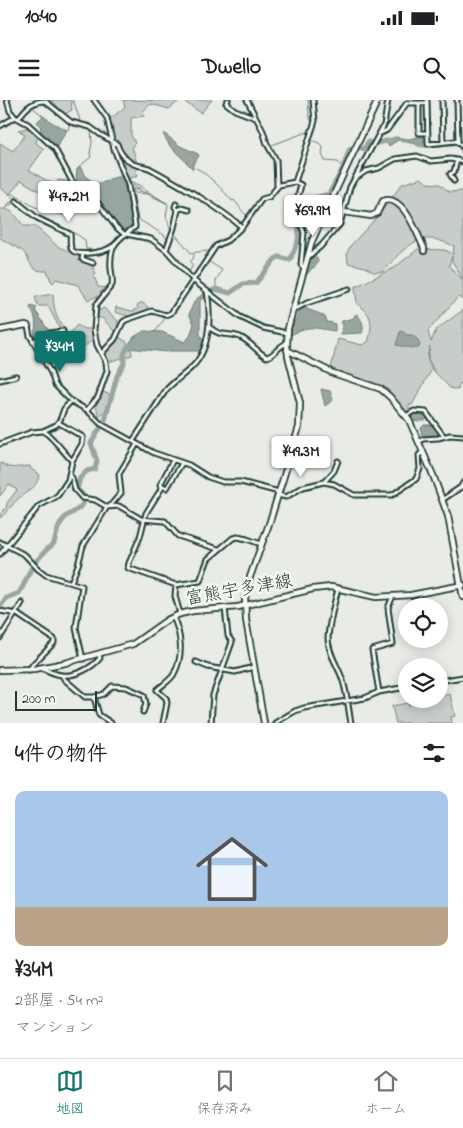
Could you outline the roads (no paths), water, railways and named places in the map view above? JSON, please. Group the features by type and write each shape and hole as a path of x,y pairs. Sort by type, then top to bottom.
{"main road":[{"path":"264,723 245,605 247,584 279,493 296,438 300,416 299,398 287,350 287,333 305,258 315,232 378,100"},
{"path":"344,212 371,216 377,212 383,201 387,199 397,201 405,211 424,251"},
{"path":"0,330 28,326"},
{"path":"287,350 333,373 381,389 390,397 412,425 444,506 454,540 463,597"},
{"name":"富熊宇多津線","path":"0,670 29,670 83,659 138,642 180,614 245,605 312,588 338,589 372,597 423,593 462,586"}],"street":[{"path":"7,100 10,111 17,118 28,124 55,149 74,184 95,199 116,227 125,234 151,239 166,250 193,280 240,317 263,328 287,333"},
{"path":"16,201 37,218 68,233 71,236 72,249 83,254 101,252 113,245 134,227 128,185 114,149 107,118 94,100"},
{"path":"228,100 226,103 235,110 256,118"},
{"path":"102,353 115,339 122,322 152,311 166,315 171,313 216,246 228,240 242,227 262,199 269,197 277,186 277,163 267,144 265,134 247,100"},
{"path":"296,182 316,121 314,100"},
{"path":"305,258 321,246 336,231 340,224 350,187 380,133 386,118 388,100"},
{"path":"442,100 443,142"},
{"path":"0,126 17,118 24,110 37,102 46,101 71,122 90,127 117,144 118,150 128,161 138,166 150,168 196,194 242,227"},
{"path":"380,133 387,130 407,103 427,101 428,144 458,142"},
{"path":"463,103 457,102 458,142 463,147"},
{"path":"419,103 420,133 428,133"},
{"path":"354,180 366,171 379,168 395,159 417,156 431,161 457,160 463,162"},
{"path":"454,181 450,174 454,172 457,160"},
{"path":"277,186 296,182"},
{"path":"296,182 300,184 295,206 304,233 301,265 303,268"},
{"path":"166,250 178,210 175,207 176,204"},
{"path":"178,210 182,208 189,210"},
{"path":"87,410 96,400 104,385 107,370 106,362 97,345 94,324 96,305 112,285 110,260 113,245"},
{"path":"83,254 82,259 93,263"},
{"path":"292,311 307,303 349,289"},
{"path":"133,441 172,382 198,360 209,328 208,293"},
{"path":"28,326 33,341 51,373 55,385 71,401 87,410 101,424 137,444 172,460 182,462 223,482 241,482 279,493 286,497 303,488 324,482 354,495 392,495 416,479 420,468 419,455 423,452"},
{"path":"209,328 218,334 242,338 267,357 273,354 281,345 287,343"},
{"path":"33,341 50,333 63,331"},
{"path":"0,380 16,376"},
{"path":"0,444 32,432 44,431 59,423 64,410 71,401"},
{"path":"405,416 414,411 426,412 443,435"},
{"path":"0,554 39,506 58,495 69,474 72,461 82,444 83,437 59,423"},
{"path":"44,431 57,442 59,447 72,461"},
{"path":"418,442 423,439 438,438 443,435 463,436"},
{"path":"71,582 83,546 108,507 121,493 119,474 137,444"},
{"path":"163,486 160,485 172,460"},
{"path":"324,482 334,471 338,461"},
{"path":"163,486 167,488 182,462"},
{"path":"69,474 76,490 83,498 95,500 108,507 119,506 141,519 165,521 178,536 218,550"},
{"path":"442,500 461,487 463,483"},
{"path":"163,486 144,518 140,537 128,568 176,585 200,581 208,559 235,536 261,544"},
{"path":"444,506 452,505"},
{"path":"448,542 454,540"},
{"path":"0,542 25,555 46,575 82,586 76,628 83,659"},
{"path":"176,585 175,596 180,614"},
{"path":"338,589 331,615 328,639 333,659 343,679 349,700 351,723"},
{"path":"379,692 372,650 393,644 388,608 393,596"},
{"path":"0,638 22,603"},
{"path":"211,723 212,702 232,642 228,636 225,608"},
{"path":"0,612 15,614 54,639 54,643 32,664 29,670"},
{"path":"163,723 167,703 166,698 157,690 173,676 180,656 180,632 173,617"},
{"path":"41,668 62,675 75,673 92,666 100,658 99,654"},
{"path":"196,662 235,672 254,667"},
{"path":"62,675 64,680 85,697 104,694 112,686 126,687 144,694 146,704 143,712"},
{"path":"448,680 463,677"},
{"path":"275,723 304,708 365,698 379,692 398,688"},
{"path":"94,697 99,715 111,723"}],"waterway":[{"path":"73,100 81,123"},
{"path":"308,100 309,115 312,123"},
{"path":"32,107 43,116"},
{"path":"0,123 12,116"},
{"path":"22,117 41,133"},
{"path":"68,130 70,122"},
{"path":"80,167 91,157 91,130"},
{"path":"269,146 310,131"},
{"path":"312,139 323,147 322,154 325,161 338,162 343,168"},
{"path":"378,143 391,140"},
{"path":"358,147 364,149 368,142 372,143"},
{"path":"418,144 458,143 463,151"},
{"path":"56,147 63,159"},
{"path":"205,294 216,289 230,293 243,284 256,283 275,259 279,257 290,260 298,241 302,212 315,198 329,194 343,168 349,150 352,148"},
{"path":"271,155 275,162"},
{"path":"196,168 221,188 247,215 261,197 264,197"},
{"path":"67,176 71,183"},
{"path":"274,189 275,181"},
{"path":"73,187 80,191"},
{"path":"133,190 135,193 148,194 168,204 166,216 171,231"},
{"path":"133,192 138,219 164,235 167,239"},
{"path":"9,194 13,194 35,207 64,215 67,212"},
{"path":"11,196 16,200"},
{"path":"64,229 85,240 86,249 100,250 113,242"},
{"path":"174,233 192,254 209,251"},
{"path":"189,272 193,265 190,262 194,255"},
{"path":"208,261 222,270 216,281 216,289"},
{"path":"186,275 191,280 186,288"},
{"path":"155,332 166,317"},
{"path":"0,607 6,598 19,593 34,564 54,543 63,520 83,504 83,495 77,489 80,478 87,471 95,469 97,461 91,443 105,420 117,376 124,363 124,354 128,346 133,345"}]}
